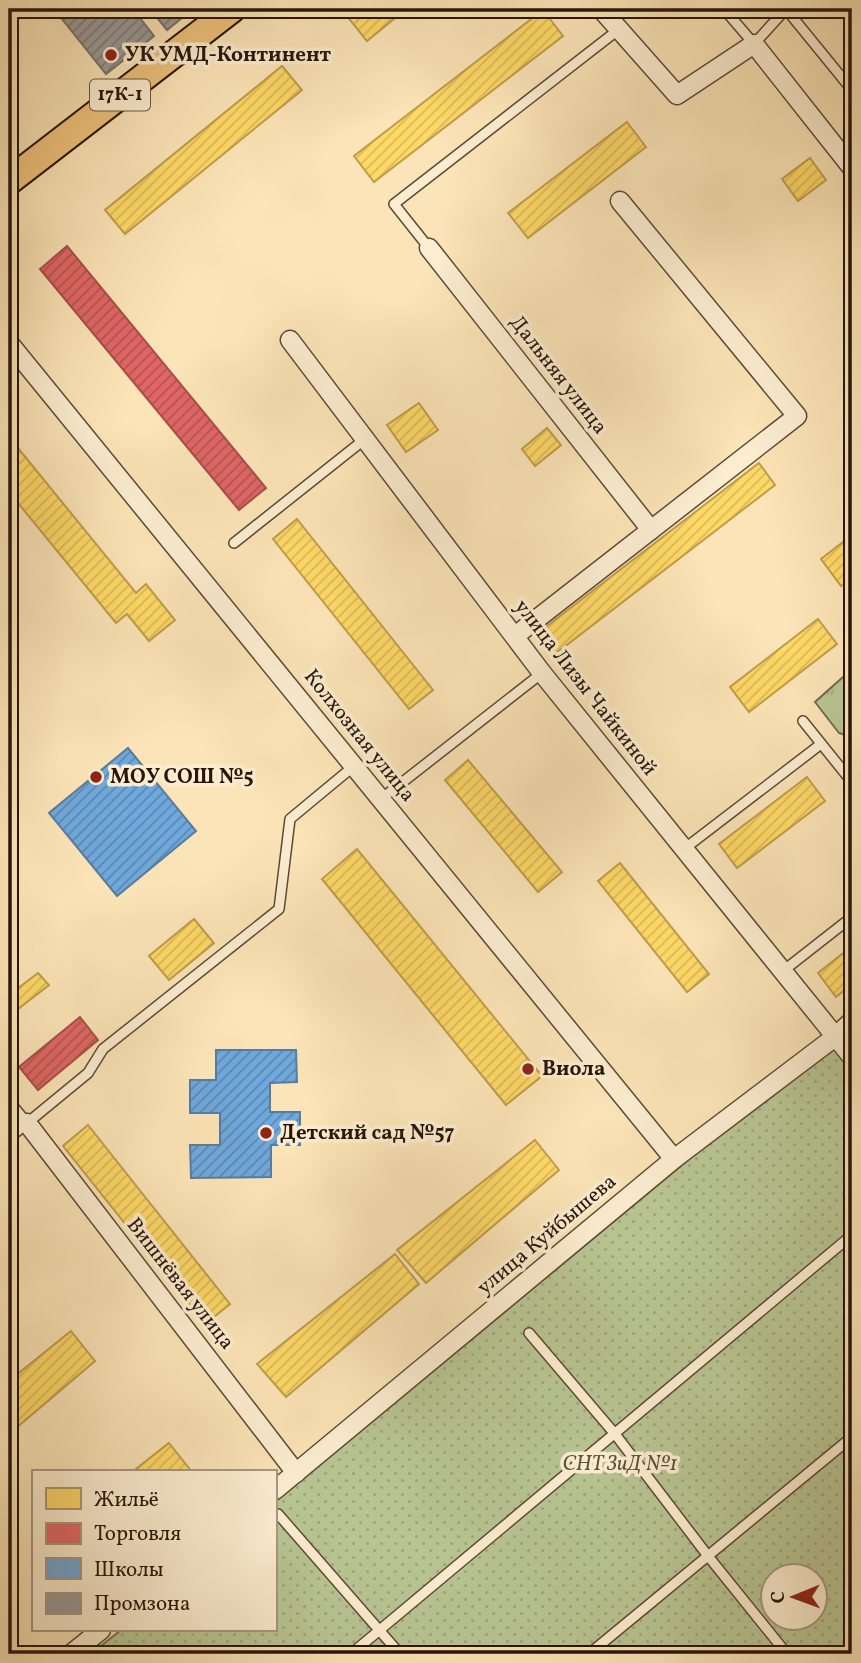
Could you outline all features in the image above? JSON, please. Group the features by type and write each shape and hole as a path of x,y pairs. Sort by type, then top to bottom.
{"main road":[{"name":"17К-1","path":"9,181 232,9"}],"street":[{"path":"601,9 677,95 754,44 852,167"},
{"path":"515,636 797,416 620,201"},
{"name":"Дальняя улица","path":"429,248 651,530"},
{"name":"улица Лизы Чайкиной","path":"289,340 542,673 852,1057"},
{"name":"Колхозная улица","path":"9,343 674,1159"},
{"name":"улица Куйбышева","path":"276,1489 674,1159 835,1037 852,1021"},
{"name":"Вишнёвая улица","path":"27,1123 296,1473"},
{"path":"71,1654 98,1632"}],"lane":[{"path":"724,9 754,44 786,9 852,90"},
{"path":"429,248 394,204 618,30"},
{"path":"234,542 365,439"},
{"path":"381,799 542,673"},
{"path":"803,720 852,782"},
{"path":"684,849 821,744"},
{"path":"9,1138 88,1073 103,1049 279,909 290,819 354,766"},
{"path":"783,971 852,917"},
{"path":"9,1101 27,1123"},
{"path":"351,1654 852,1235"},
{"path":"529,1333 615,1434 787,1654"},
{"path":"589,1654 852,1437"},
{"path":"278,1514 400,1654"}],"green space":[{"path":"852,669 852,733 846,735 839,733 815,702"},
{"name":"СНТ ЗиД №1","path":"833,1040 852,1064 852,1654 91,1654 118,1632 276,1632 276,1501"}],"building: Жильё":[{"path":"355,9 406,9 367,41 347,16"},
{"path":"543,10 563,36 374,182 354,156"},
{"path":"282,66 302,90 125,234 105,210"},
{"path":"627,122 646,147 528,238 508,213"},
{"path":"810,158 826,180 798,201 782,179"},
{"path":"419,403 438,430 406,452 387,425"},
{"path":"547,428 561,445 535,466 522,449"},
{"path":"9,437 136,593 146,584 175,620 149,641 127,614 116,623 9,492"},
{"path":"759,463 775,485 555,654 538,633"},
{"path":"297,519 433,690 409,709 273,539"},
{"path":"852,535 852,578 841,586 821,559"},
{"path":"818,619 837,644 749,712 730,687"},
{"path":"468,760 562,872 538,892 445,780"},
{"path":"807,777 825,801 737,868 719,844"},
{"path":"357,849 542,1076 506,1105 322,879"},
{"path":"620,863 709,974 687,992 598,881"},
{"path":"194,919 214,943 169,980 149,956"},
{"path":"852,946 852,984 836,997 818,973"},
{"path":"38,973 49,985 9,1016 9,995"},
{"path":"88,1125 230,1304 205,1324 63,1146"},
{"path":"535,1140 559,1170 426,1283 397,1250"},
{"path":"395,1254 419,1284 286,1397 257,1364"},
{"path":"71,1331 95,1361 9,1434 9,1381"},
{"path":"169,1443 190,1470 135,1470"}],"building: Торговля":[{"path":"67,246 266,488 239,510 40,269"},
{"path":"80,1017 98,1040 38,1090 19,1067"}],"building: Школы":[{"path":"128,748 196,831 117,896 49,813"},
{"path":"216,1050 296,1050 297,1082 270,1083 270,1112 300,1112 300,1145 271,1145 271,1177 191,1178 190,1145 220,1145 220,1113 190,1113 190,1080 216,1080"}],"building: Промзона":[{"name":"УК УМД-Континент","path":"54,9 133,9 154,36 106,74"},
{"name":"УК УМД-Континент","path":"150,9 193,9 167,30"}],"place":[{"name":"УК УМД-Континент","path":"111,55"},
{"name":"МОУ СОШ №5","path":"96,777"},
{"name":"Виола","path":"528,1069"},
{"name":"Детский сад №57","path":"266,1133"}]}
